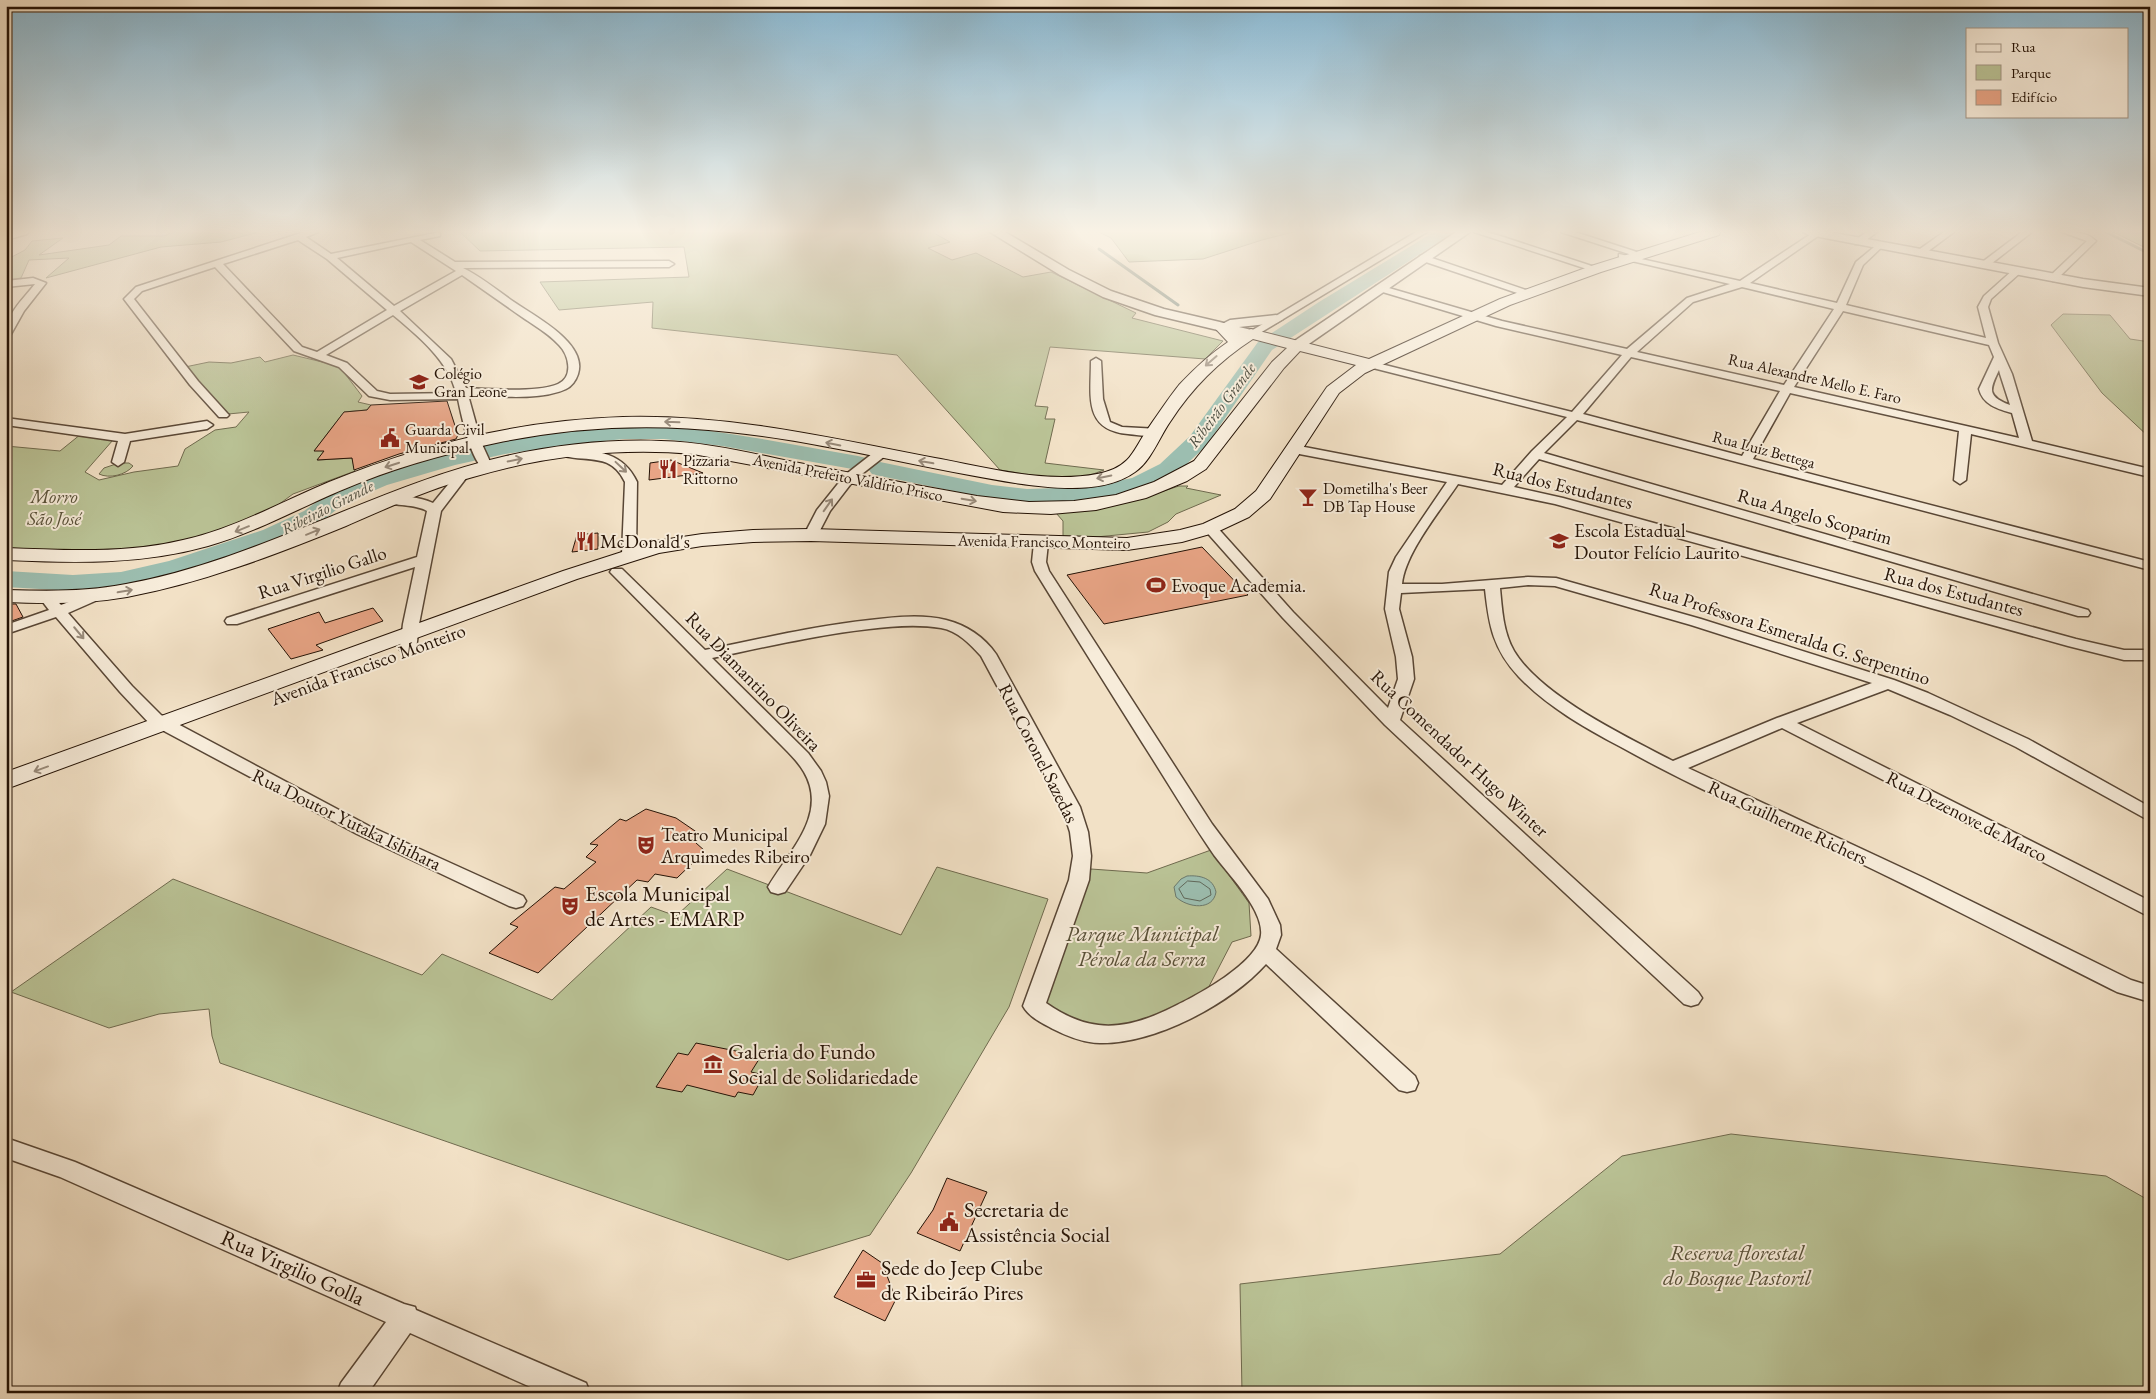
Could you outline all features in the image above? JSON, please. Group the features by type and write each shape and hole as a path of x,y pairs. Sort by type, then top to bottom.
{"main road":[{"name":"Avenida Francisco Monteiro","path":"6,781 171,728 409,642 670,544 732,537 811,534 1041,543 1127,544 1182,536 1210,528 1242,513 1263,495 1333,390 1344,380 1369,364 1515,297"},
{"path":"1219,326 1232,336 1355,351 1413,345"},
{"name":"Avenida Prefeito Valdírio Prisco","path":"6,596 53,604 168,581 223,565 464,473 480,454 588,424 695,423 754,430 1047,482 1080,482 1106,477 1130,468 1136,462 1179,396 1201,369 1251,338"},
{"path":"1292,343 1369,364"},
{"name":"Avenida Prefeito Valdírio Prisco","path":"6,554 116,556 181,547 239,530 337,486 420,456 681,446 998,505 1043,508 1092,504 1125,498 1155,489 1183,476 1200,465 1278,365 1292,343"},
{"path":"1041,543 1052,530 1052,524 1043,508"},
{"name":"Avenida Francisco Monteiro","path":"6,798 171,728"}],"street":[{"path":"6,334 19,310 29,297"},
{"path":"129,297 131,303 194,383 224,414"},
{"path":"249,297 298,349 343,365 368,390 379,396 461,396 492,392 546,390 557,388 568,382 574,366 571,353 554,335 501,297"},
{"path":"376,297 433,345 453,370 480,454"},
{"path":"318,356 413,297"},
{"path":"1117,297 1152,309 1219,326 1276,318"},
{"path":"1251,338 1276,318 1311,297"},
{"name":"Avenida Prefeito Valdírio Prisco","path":"1292,343 1364,297"},
{"name":"Rua Alexandre Mello E. Faro","path":"1408,297 1472,318 2027,443 2150,474"},
{"path":"1505,489 1536,454 1575,416 1629,353 1684,304 1698,297"},
{"path":"1798,297 1993,343"},
{"path":"1745,461 1844,297"},
{"path":"1989,297 1983,303 1984,313 1998,359 2006,374 2027,443"},
{"path":"1998,359 1990,374 1985,394 1994,402 2018,411"},
{"path":"1096,361 1099,415 1104,424 1118,430 1155,432"},
{"name":"Rua Luiz Bettega","path":"1369,364 2150,566"},
{"path":"6,421 125,438 207,425"},
{"path":"1960,480 1965,429"},
{"path":"118,462 125,438"},
{"name":"Rua dos Estudantes","path":"1294,449 1505,489 1568,504 2050,636 2124,655 2150,655"},
{"path":"558,452 608,458 617,463 629,476 631,482 623,563"},
{"path":"811,534 824,510 849,478 881,453"},
{"name":"Rua Angelo Scoparim","path":"1536,454 2083,613"},
{"path":"409,642 423,560 434,510 464,473"},
{"path":"1391,721 1406,680 1404,657 1392,609 1396,572 1403,557 1455,480"},
{"path":"390,500 415,501 426,504 434,510"},
{"name":"Rua Comendador Hugo Winter","path":"1210,528 1288,615 1391,721 1691,998"},
{"name":"Rua Coronel Sazedas","path":"700,656 804,635 902,621 944,624 958,629 974,639 988,654 1024,720 1071,807 1079,832 1082,856 1079,880 1034,1006 1056,1022 1082,1032 1102,1035 1143,1028 1198,1005 1224,989 1252,965 1264,950 1271,937 1271,926 1267,916 1212,839 1042,571 1038,562 1041,543"},
{"name":"Rua Virgilio Gallo","path":"232,621 423,560"},
{"name":"Rua Diamantino Oliveira","path":"623,563 700,656 807,763 818,782 821,805 814,831 778,887"},
{"name":"Rua Professora Esmeralda G. Serpentino","path":"1393,590 1543,580 1572,586 1696,622 1888,683 1948,707 2070,768 2150,816"},
{"name":"Rua Guilherme Richers","path":"1492,584 1497,624 1502,643 1512,658 1551,696 1584,720 1672,768 1887,868 2124,986 2150,994"},
{"path":"7,630 53,604"},
{"name":"Rua Doutor Yutaka Ishihara","path":"53,604 150,715 283,789 363,830 516,901"},
{"path":"1672,768 1783,722 1888,683"},
{"name":"Rua Dezenove de Marco","path":"1783,722 2150,910"},
{"path":"1264,950 1407,1083"},
{"name":"Rua Virgilio Golla","path":"6,1148 67,1169 406,1316 576,1393"},
{"path":"351,1393 406,1316"}],"green space":[{"path":"550,297 1103,297 1136,313 1132,318 1223,341 1205,359 1050,347 1035,406 1048,407 1045,419 1055,419 1045,463 1104,470 1085,477 1057,479 1000,470 897,355 652,328 653,302 559,310"},
{"path":"2063,314 2110,315 2130,339 2150,342 2150,438 2102,393 2051,325"},
{"name":"Morro São José","path":"293,355 339,366 362,396 358,402 371,405 367,410 344,412 315,450 324,451 318,460 352,458 355,471 293,494 267,513 236,527 143,553 6,553 6,446 60,451 81,434 113,440 85,472 99,480 134,472 178,466 185,449 215,430 236,427 249,412 228,414 185,367 209,362 231,363 260,357 265,362"},
{"path":"119,463 129,463 133,466 126,472 117,475 99,474 104,468"},
{"path":"1179,486 1188,486 1186,488 1221,495 1176,514 1168,522 1148,532 1096,537 1063,536 1063,521 1056,513 1148,496"},
{"name":"Parque Municipal Pérola da Serra","path":"1211,850 1249,903 1251,936 1232,942 1203,998 1136,1028 1067,1025 1043,1003 1091,869 1147,873"},
{"name":"Parque Municipal Pérola da Serra","path":"937,867 1048,899 1009,1007 911,1173 870,1235 788,1260 220,1063 212,1036 209,1009 159,1014 109,1028 11,992 173,879 422,975 442,954 552,1000 651,907 676,916 727,869 901,935"},
{"name":"Reserva florestal do Bosque Pastoril","path":"1731,1134 2106,1176 2150,1201 2150,1393 1242,1393 1240,1284 1500,1254 1622,1156"}],"water":[{"path":"1187,876 1205,878 1212,883 1216,892 1214,898 1205,905 1199,906 1187,904 1176,897 1174,887 1181,879"}],"building":[{"name":"Guarda Civil Municipal","path":"447,401 458,435 456,439 399,454 354,470 352,458 317,460 324,451 314,451 344,412 367,410 371,405"},
{"name":"Pizzaria Rittorno","path":"671,460 703,473 649,480 650,463"},
{"name":"McDonald's","path":"598,533 598,549 572,552 577,535"},
{"name":"Evoque Academia.","path":"1202,547 1248,595 1104,624 1067,575"},
{"path":"6,604 16,604 23,617 6,623"},
{"path":"373,608 383,621 316,645 323,650 291,659 268,629 319,612 325,623"},
{"path":"646,809 676,818 698,833 696,843 705,851 677,878 655,874 648,882 637,880 538,973 489,953 518,927 510,924 555,887 564,889 596,862 586,857 598,845 590,844 620,819 626,821"},
{"name":"Galeria do Fundo Social de Solidariedade","path":"696,1043 761,1056 751,1072 764,1075 753,1095 738,1092 735,1097 687,1085 682,1092 656,1087 678,1053 688,1055"},
{"name":"Secretaria de Assistência Social","path":"947,1178 987,1192 960,1251 917,1233 933,1210"},
{"name":"Sede do Jeep Clube de Ribeirão Pires","path":"863,1250 882,1263 896,1299 885,1321 834,1297"}],"waterway":[{"path":"1167,297 1178,305"},
{"name":"Ribeirão Grande","path":"880,469 992,492 1027,496 1087,494 1139,484 1168,469 1198,441 1265,346 1339,297"},
{"name":"Ribeirão Grande","path":"6,579 73,583 121,580 177,567 272,535 313,516 337,498 379,480 450,459 505,447 583,436 624,432 664,432 722,439 858,463"}],"place":[{"name":"Colégio Gran Leone","path":"419,382"},
{"name":"Guarda Civil Municipal","path":"390,438"},
{"name":"Pizzaria Rittorno","path":"668,469"},
{"name":"Dometilha's Beer DB Tap House","path":"1308,497"},
{"name":"McDonald's","path":"585,541"},
{"name":"Escola Estadual Doutor Felício Laurito","path":"1559,541"},
{"name":"Evoque Academia.","path":"1156,585"},
{"name":"Teatro Municipal Arquimedes Ribeiro","path":"646,845"},
{"name":"Escola Municipal de Artes - EMARP","path":"570,906"},
{"name":"Galeria do Fundo Social de Solidariedade","path":"713,1064"},
{"name":"Secretaria de Assistência Social","path":"949,1222"},
{"name":"Sede do Jeep Clube de Ribeirão Pires","path":"866,1280"}]}
